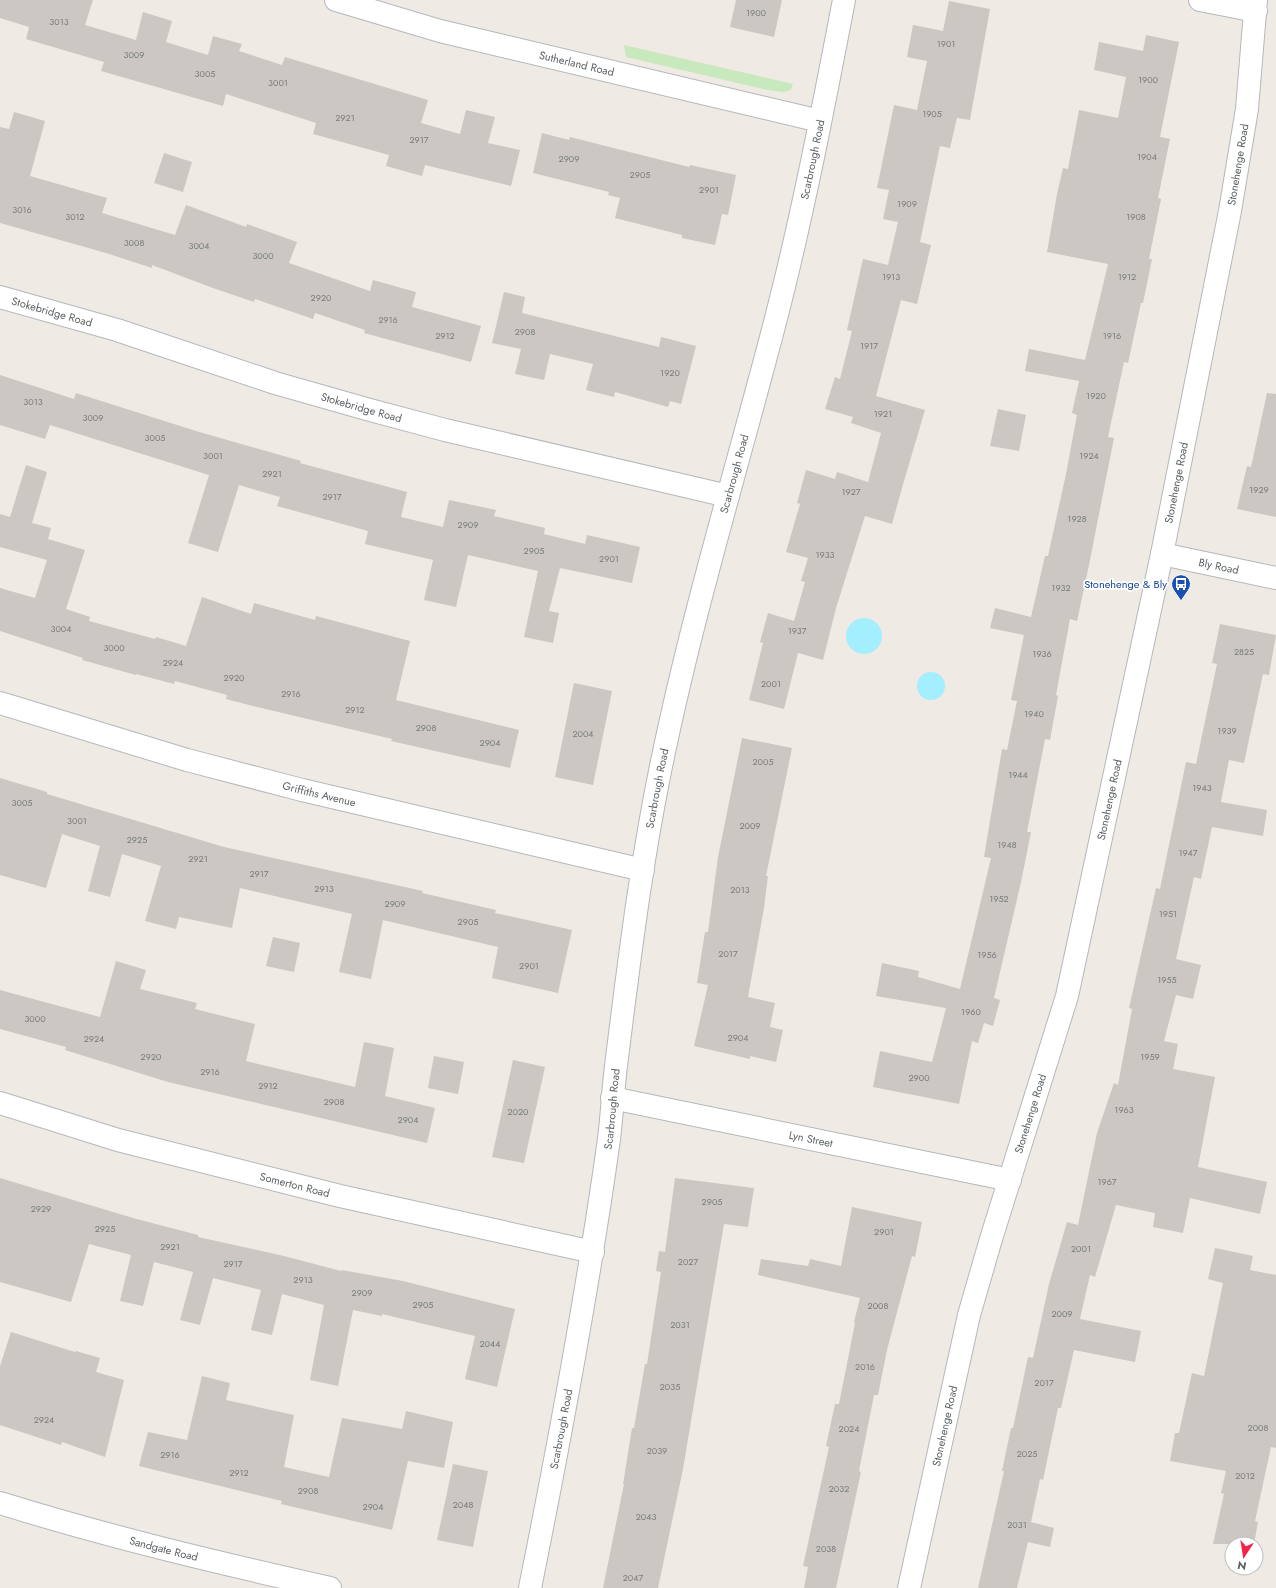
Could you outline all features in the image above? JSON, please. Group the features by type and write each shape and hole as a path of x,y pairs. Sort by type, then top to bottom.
{"street":[{"name":"Sutherland Road","path":"336,0 440,31 820,121"},
{"name":"Scarbrough Road","path":"530,1588 566,1411 592,1252 610,1133 612,1098 643,870 664,753 728,496 797,235 844,0"},
{"path":"1200,0 1256,6"},
{"name":"Stonehenge Road","path":"909,1588 969,1315 1067,996 1162,554 1230,211 1247,108 1256,6"},
{"name":"Stokebridge Road","path":"0,297 117,330 275,382 370,410 445,430 728,496"},
{"name":"Bly Road","path":"1162,554 1276,578"},
{"name":"Griffiths Avenue","path":"0,703 187,760 302,790 643,870"},
{"name":"Lyn Street","path":"612,1098 1010,1180"},
{"name":"Somerton Road","path":"0,1103 118,1140 340,1196 592,1252"},
{"name":"Sandgate Road","path":"0,1503 74,1526 197,1558 330,1588"}],"green space":[{"path":"624,45 793,84 791,90 784,92 767,90 626,57"}],"water":[{"path":"868,618 877,623 881,629 881,643 877,649 868,654 860,654 851,649 847,643 846,632 851,623 857,619"},
{"path":"931,672 941,676 945,686 941,696 931,700 921,696 917,686 921,676"}],"building":[{"path":"0,0 93,0 85,25 136,40 143,12 172,21 166,42 208,55 213,36 242,44 239,51 282,65 285,57 428,100 421,123 460,134 466,110 495,117 488,143 520,150 511,186 425,165 422,176 386,166 389,155 313,134 316,123 226,94 223,106 101,71 104,62 26,39 29,27 0,18"},
{"path":"736,0 782,0 774,37 730,27"},
{"path":"949,1 990,9 970,120 957,118 950,148 940,146 920,242 931,245 917,304 901,300 876,396 925,410 892,524 865,516 836,608 823,660 798,653 784,709 749,700 763,643 760,642 768,613 794,621 805,582 801,581 808,558 786,552 800,504 797,503 806,470 835,479 837,472 868,482 881,433 851,423 853,417 825,409 835,377 840,379 852,331 847,330 863,259 888,265 898,222 883,219 889,190 877,188 894,105 917,110 927,61 907,57 913,25 943,31"},
{"path":"1146,35 1179,42 1160,137 1170,139 1158,198 1161,199 1149,259 1152,259 1128,363 1124,362 1108,437 1114,438 1077,621 1070,619 1056,695 1058,696 1050,740 1045,739 1027,832 1031,832 994,998 1000,1000 993,1026 984,1023 978,1043 972,1041 959,1104 873,1087 880,1051 932,1062 946,1008 876,996 882,963 919,971 918,977 960,989 991,858 984,857 1002,749 1007,750 1017,701 1011,700 1024,635 990,628 995,608 1031,617 1045,556 1048,556 1077,415 1072,413 1079,381 1025,371 1029,349 1085,360 1108,264 1047,252 1057,194 1063,168 1068,169 1079,110 1118,118 1126,77 1094,70 1099,42 1143,51"},
{"path":"14,112 45,121 30,176 107,198 102,213 175,235 186,205 246,227 247,224 297,242 289,263 370,291 373,280 416,292 412,307 481,326 471,362 364,333 365,330 315,313 313,319 255,299 254,302 152,265 152,268 106,253 0,223 0,127 9,129"},
{"path":"542,133 569,140 570,137 689,167 690,165 736,175 728,215 722,214 715,245 682,238 682,235 615,218 620,198 608,195 609,192 533,173"},
{"path":"164,153 192,162 183,192 154,183"},
{"path":"504,292 525,297 522,313 659,347 661,337 696,346 681,404 670,401 668,407 615,392 614,397 586,390 593,364 550,354 544,380 515,374 521,349 492,343"},
{"path":"0,375 74,399 76,393 196,431 301,461 300,463 407,492 401,517 443,527 449,500 496,510 494,516 545,528 544,534 585,544 587,535 640,547 632,583 560,568 549,611 559,613 553,643 524,637 538,571 468,555 456,607 424,600 433,560 365,544 368,531 277,506 280,497 239,485 218,552 188,543 209,475 50,425 45,439 0,425"},
{"path":"1267,393 1276,394 1276,517 1237,509 1247,466 1251,467"},
{"path":"998,409 1026,415 1019,451 990,446"},
{"path":"26,465 47,472 32,523 51,528 48,539 85,550 66,609 90,617 89,621 155,639 156,637 186,646 202,597 251,614 254,603 315,620 316,616 410,641 396,700 519,730 510,768 391,741 392,739 249,705 226,699 227,695 175,681 174,684 136,675 82,660 83,658 0,631 0,588 35,598 47,560 0,547 0,514 10,517"},
{"path":"1220,624 1276,635 1269,675 1263,674 1244,763 1229,760 1221,802 1267,810 1263,836 1212,827 1201,879 1194,877 1176,959 1201,965 1193,999 1176,995 1164,1041 1178,1044 1173,1069 1215,1077 1198,1167 1267,1182 1260,1214 1190,1198 1183,1233 1153,1227 1155,1213 1116,1205 1095,1277 1090,1275 1080,1319 1141,1331 1135,1362 1074,1350 1061,1408 1058,1408 1043,1480 1040,1479 1031,1522 1054,1528 1050,1547 1028,1542 1017,1588 978,1588 1004,1471 1002,1471 1011,1428 1013,1428 1028,1357 1033,1358 1049,1284 1067,1222 1078,1225 1097,1133 1114,1083 1118,1085 1132,1009 1129,1008 1156,888 1160,889 1186,762 1196,764 1217,664 1212,663"},
{"path":"574,683 612,691 593,785 555,777"},
{"path":"742,738 792,748 766,876 768,876 764,908 748,997 775,1003 770,1027 783,1030 776,1062 750,1056 750,1059 694,1046 708,985 697,983 705,932 708,932 718,857"},
{"path":"0,778 47,792 47,794 224,847 423,891 422,893 496,910 495,913 572,930 558,993 492,978 498,947 383,920 371,979 339,972 352,914 240,888 232,928 179,917 176,929 145,921 161,866 122,854 110,897 88,891 100,846 62,834 46,888 0,875"},
{"path":"273,937 300,943 294,972 266,966"},
{"path":"116,961 146,970 140,989 197,1003 195,1009 255,1024 246,1061 355,1087 364,1042 394,1048 385,1096 435,1108 427,1143 168,1082 65,1050 66,1047 0,1029 0,990 100,1017"},
{"path":"434,1056 464,1062 458,1094 428,1088"},
{"path":"513,1060 545,1067 524,1163 492,1157"},
{"path":"0,1178 133,1218 198,1235 198,1237 284,1256 341,1271 403,1281 515,1309 497,1387 465,1379 475,1336 382,1314 382,1316 353,1310 338,1386 310,1380 324,1305 282,1294 272,1335 251,1330 261,1290 213,1278 200,1325 180,1320 193,1272 154,1262 143,1306 120,1301 131,1255 89,1244 71,1302 0,1282"},
{"path":"675,1178 754,1188 748,1227 724,1224 683,1469 658,1588 603,1588 624,1484 632,1428 634,1428 645,1364 647,1364 661,1272 656,1271 659,1251 665,1252"},
{"path":"852,1207 922,1222 915,1257 912,1256 887,1350 878,1395 874,1395 859,1471 861,1472 836,1588 804,1588 808,1567 803,1566 829,1447 826,1446 835,1404 839,1404 854,1322 860,1298 758,1275 761,1259 808,1266 810,1259 841,1266"},
{"path":"1215,1248 1253,1256 1250,1270 1276,1275 1276,1448 1271,1447 1255,1521 1258,1522 1255,1536 1224,1536 1224,1544 1213,1544 1224,1494 1221,1493 1226,1471 1170,1461 1175,1433 1179,1433 1192,1373 1204,1376 1223,1283 1208,1279"},
{"path":"11,1332 75,1352 76,1351 100,1358 96,1372 124,1380 105,1457 62,1442 61,1445 0,1425 0,1366"},
{"path":"202,1376 230,1383 226,1400 294,1415 284,1467 329,1477 342,1418 402,1429 406,1411 453,1422 444,1468 408,1461 392,1530 281,1504 282,1501 139,1466 148,1432 187,1440"},
{"path":"453,1464 488,1471 473,1547 437,1540"}],"place":[{"name":"Stonehenge & Bly","path":"1181,601"}]}
